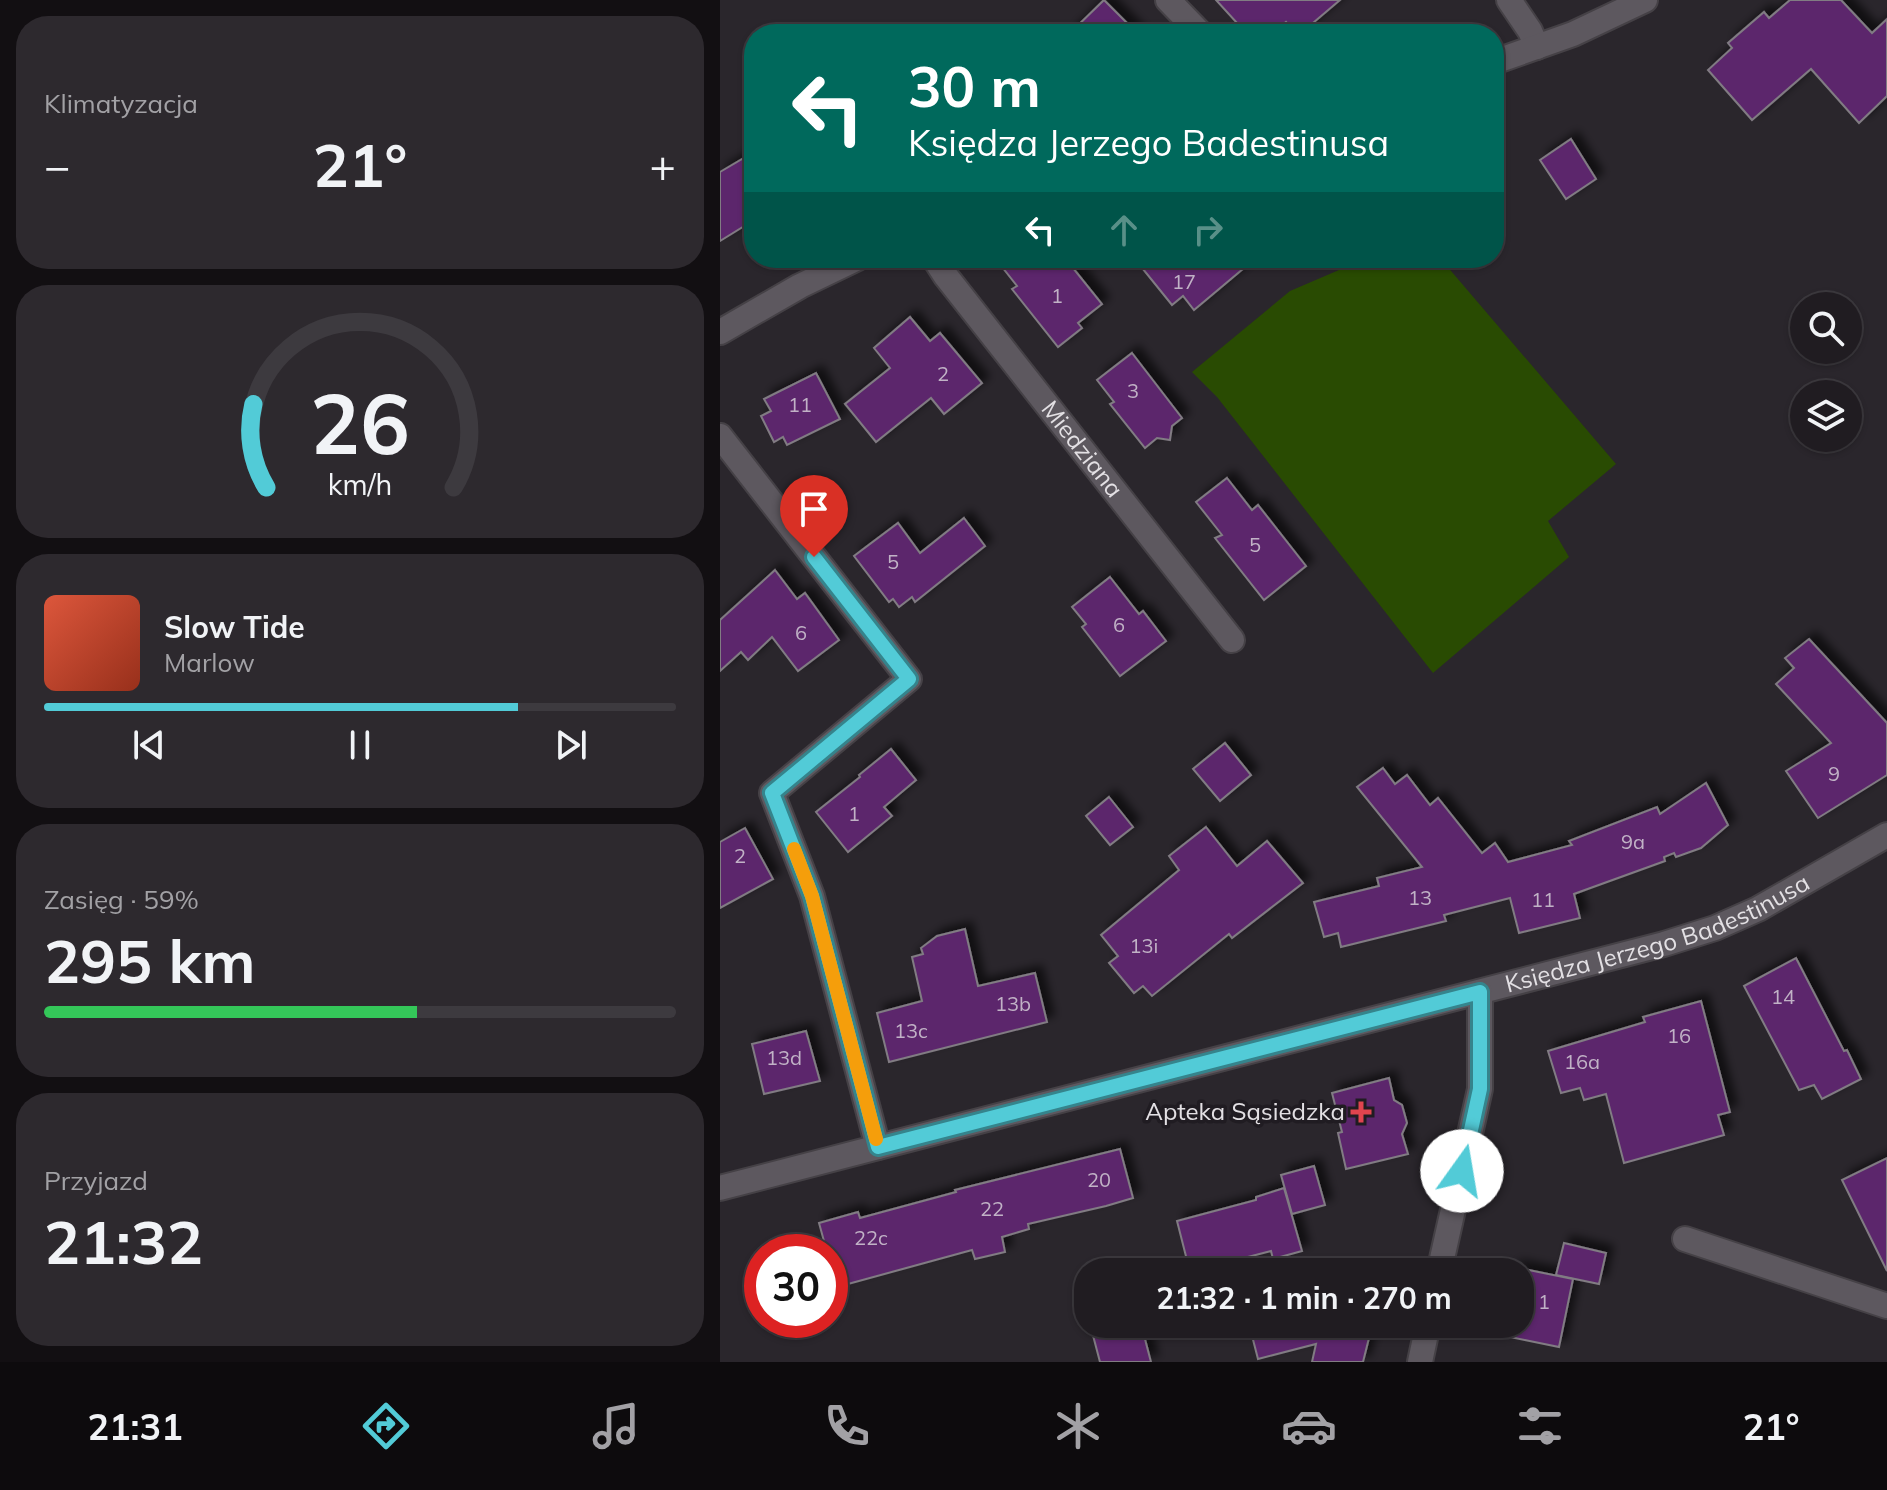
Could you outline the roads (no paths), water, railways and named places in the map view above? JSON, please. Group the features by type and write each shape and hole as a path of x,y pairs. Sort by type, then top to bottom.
{"street":[{"path":"1168,0 1191,24"},
{"path":"1509,0 1537,47"},
{"path":"1504,59 1573,34 1645,0"},
{"path":"720,332 787,292 837,268"},
{"name":"Miedziana","path":"940,268 1232,640"},
{"path":"720,436 909,679 772,793 812,896 878,1147"},
{"name":"Księdza Jerzego Badestinusa","path":"720,1188 1664,944 1715,928 1758,909 1887,835"},
{"path":"1442,1258 1480,1089 1480,992"},
{"path":"1685,1239 1887,1306"},
{"path":"1420,1362 1425,1338"}],"place":[{"name":"Apteka Sąsiedzka","path":"1361,1112"}]}
